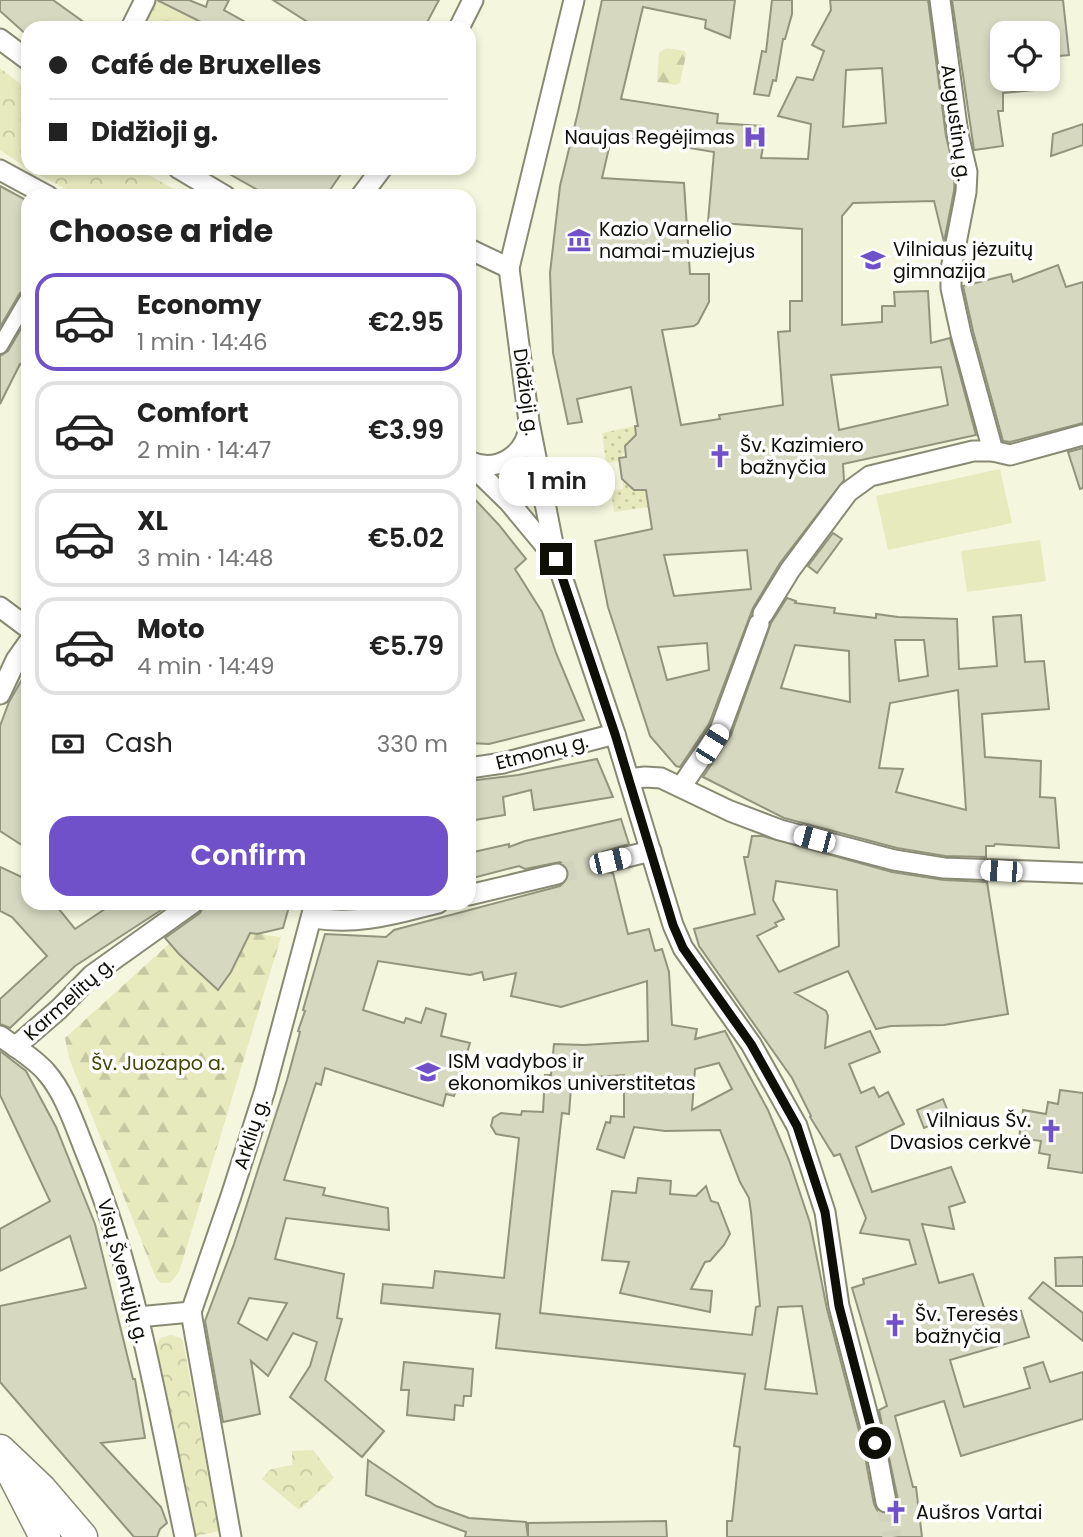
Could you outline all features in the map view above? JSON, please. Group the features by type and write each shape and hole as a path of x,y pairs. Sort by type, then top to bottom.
{"main road":[{"path":"0,1450 45,1537"},
{"path":"0,1450 41,1489 82,1537"}],"street":[{"path":"134,21 145,0"},
{"path":"462,21 473,0"},
{"name":"Didžioji g.","path":"574,0 509,268 529,422 556,559 615,734 673,925 683,948 751,1044 797,1126 825,1212 839,1306 875,1443 886,1502"},
{"name":"Augustinų g.","path":"940,0 958,134 967,172 951,270 951,288 993,451"},
{"path":"0,38 21,54"},
{"path":"0,170 34,189"},
{"path":"190,175 213,189"},
{"path":"476,252 509,268"},
{"path":"0,346 21,310"},
{"path":"476,464 484,466 505,462 523,447 529,422"},
{"path":"681,787 720,730 761,619 790,570 848,492 870,475 890,470 973,451 993,451 1010,455 1083,435"},
{"path":"476,469 509,502 556,559"},
{"path":"0,607 21,623"},
{"path":"0,694 21,653"},
{"name":"Etmonų g.","path":"476,767 503,763 615,734"},
{"path":"629,779 661,778 780,831 894,860 953,869 1083,873"},
{"path":"610,861 651,851"},
{"path":"476,893 557,874"},
{"name":"Karmelitų g.","path":"8,1042 58,1009 92,975 183,910"},
{"path":"314,911 336,922 368,920 409,910"},
{"name":"Arklių g.","path":"191,1312 265,1090 314,911"},
{"name":"Visų Šventųjų g.","path":"8,1042 46,1072 60,1094 95,1174 117,1238 138,1317 186,1537"},
{"path":"138,1317 191,1312 231,1537"}],"green space":[{"path":"154,0 198,21 145,21"},
{"path":"666,48 685,51 680,83 676,85 657,82 659,53"},
{"path":"0,68 21,84 21,164 0,150"},
{"path":"39,175 149,175 174,189 66,189"},
{"path":"635,426 637,443 623,453 619,461 606,463 602,433"},
{"path":"1000,469 1012,523 888,550 876,496"},
{"path":"623,480 645,487 648,507 614,512 611,491 623,489"},
{"path":"1040,540 1046,581 967,592 961,551"},
{"name":"Šv. Juozapo a.","path":"250,933 281,937 179,1272 170,1283 161,1283 156,1278 69,1058 65,1038 170,943 218,990 231,972"},
{"path":"171,1335 181,1338 183,1342 219,1531 192,1537 156,1346 160,1338"},
{"path":"313,1450 334,1478 299,1510 262,1479 271,1469 292,1465 292,1451"}],"building":[{"path":"0,0 53,0 82,21 21,21 21,30 0,11"},
{"path":"157,0 189,0 206,7 208,0 229,0 224,10 244,21 199,21"},
{"path":"273,0 439,0 428,21 306,21"},
{"path":"602,0 735,0 730,38 705,28 706,20 643,7 621,99 718,114 717,123 761,126 760,128 766,130 761,158 808,159 811,124 778,116 797,77 813,80 824,51 812,45 831,10 830,0 928,0 946,136 955,173 944,242 934,201 853,203 842,216 842,325 882,322 882,306 895,306 894,292 928,291 931,343 950,338 976,435 843,464 844,480 780,563 753,608 709,724 680,767 676,766 650,736 608,607 595,541 652,529 646,490 634,490 622,479 619,458 626,457 625,446 636,435 635,426 638,426 631,387 577,399 582,422 568,424 553,353 550,273 560,186","holes":["882,68 886,123 843,127 846,70","612,135 714,152 708,222 802,229 802,301 790,301 790,331 778,332 783,405 719,415 720,419 681,425 662,330 694,326 709,302 709,274 690,274 684,183 602,178","941,367 948,405 839,430 831,375","747,550 751,589 674,596 664,555","707,643 709,670 667,680 658,647"]},
{"path":"772,0 792,0 792,14 783,39 776,81 773,80 769,96 754,94 762,51 766,52"},
{"path":"952,0 1063,0 1069,55 1060,56 1060,21 990,21 990,91 1024,91 1003,93 1003,111 998,111 1003,146 974,150"},
{"path":"1083,124 1083,145 1051,156 1053,134"},
{"path":"231,175 340,175 331,189 256,189"},
{"path":"0,186 21,197 21,292 0,327"},
{"path":"1058,265 1066,287 1083,282 1083,423 1010,442 1003,441 963,286 1011,274 1013,282"},
{"path":"21,329 21,365 0,404 0,356 8,351"},
{"path":"1083,448 1083,488 1080,489 1068,452"},
{"path":"476,500 526,559 515,569 542,612 584,720 489,744 476,743"},
{"path":"833,533 842,539 817,573 808,566"},
{"path":"787,598 796,601 795,603 835,608 834,613 876,618 876,614 957,619 959,669 997,666 993,617 1021,615 1025,662 1044,661 1049,709 982,714 985,757 1041,761 1040,797 1055,798 1059,848 995,844 986,846 986,857 945,856 897,848 784,818 703,777 731,735 771,623","holes":["895,640 924,640 928,676 899,681","795,645 849,651 850,702 781,688","958,690 966,810 896,792 903,769 879,768 890,703"]},
{"path":"21,681 21,844 0,831 0,726"},
{"path":"597,759 613,797 534,810 531,790 503,797 505,815 476,820 476,780 518,775"},
{"path":"621,819 629,844 602,852 598,865 606,872 613,873 628,934 649,929 655,951 662,949 669,972 672,1025 697,1029 695,1039 725,1031 768,1110 789,1160 810,1223 827,1309 863,1446 874,1504 883,1514 893,1512 898,1500 879,1410 887,1406 852,1288 864,1284 863,1279 916,1264 909,1240 860,1233 866,1218 840,1154 834,1156 810,1117 792,1078 699,946 694,929 755,914 744,857 748,857 752,836 762,836 892,872 944,880 987,882 1008,1014 944,1025 891,1026 876,1029 848,971 795,993 826,1011 828,1016 825,1048 870,1031 880,1052 849,1064 861,1093 874,1087 879,1097 888,1092 904,1124 856,1147 872,1192 951,1167 965,1202 949,1207 954,1229 922,1224 939,1283 973,1274 988,1320 1021,1311 1029,1337 950,1360 964,1407 1030,1388 1024,1368 1043,1362 1050,1382 1083,1372 1083,1419 961,1456 944,1401 895,1416 913,1487 916,1487 922,1537 727,1537 727,1521 732,1521 740,1447 734,1446 745,1374 496,1348 500,1314 381,1303 383,1284 433,1288 435,1271 504,1278 519,1138 496,1134 491,1126 493,1118 501,1113 521,1115 522,1111 543,1112 545,1075 551,1075 554,1044 648,1041 647,981 561,1007 511,996 516,973 484,980 482,972 470,975 378,961 363,1010 404,1023 406,1018 421,1023 426,1008 446,1014 441,1036 470,1043 454,1096 446,1094 443,1106 325,1068 321,1085 316,1083 284,1180 325,1188 323,1195 388,1208 389,1230 286,1218 275,1259 344,1274 337,1318 342,1319 325,1380 384,1431 362,1457 290,1397 310,1366 317,1342 293,1333 268,1376 251,1361 260,1414 223,1422 205,1321 234,1244 287,1080 305,1011 303,1010 325,934 386,937 394,930 560,886 568,878 566,866 560,862 525,869 519,866 476,877 476,851 509,844 509,847","holes":["776,881 837,890 839,946 779,972 757,936 777,926 775,923 784,919 773,900","719,1063 732,1089 692,1110 695,1069","624,1075 624,1117 611,1116 610,1123 606,1122 597,1149 624,1158 634,1127 665,1131 720,1130 749,1198 760,1306 756,1307 752,1335 540,1313 562,1113 569,1114 571,1088 578,1089 578,1078","249,1298 287,1303 267,1340 238,1323","802,1306 817,1394 765,1389 778,1307"]},
{"path":"0,867 21,877 21,910 60,910 75,929 104,910 161,910 75,966 10,1028 0,1024 0,999 47,956 12,917 0,911"},
{"path":"202,910 288,910 283,928 250,933 231,972 218,990 165,938"},
{"path":"0,1051 26,1071 56,1127 95,1224 135,1379 145,1438 101,1443 161,1507 167,1523 160,1529 157,1537 134,1537 0,1382 0,1306 86,1288 70,1236 0,1271 0,1229 50,1201 0,1095"},
{"name":"Vilniaus Šv. Dvasios cerkvė","path":"1060,1090 1083,1093 1083,1173 1048,1168 1050,1155 1039,1153 1041,1141 1019,1138 1023,1110 1046,1114 1048,1102 1058,1104"},
{"path":"943,1099 950,1117 924,1128 917,1110"},
{"path":"638,1178 671,1181 670,1194 696,1196 706,1186 711,1201 718,1203 730,1234 710,1261 705,1262 691,1289 712,1291 710,1312 620,1293 629,1262 602,1260 612,1191 636,1193"},
{"path":"1083,1257 1083,1286 1056,1286 1055,1258"},
{"path":"1043,1282 1083,1313 1083,1341 1029,1298"},
{"path":"404,1362 473,1369 471,1396 464,1396 463,1406 455,1405 454,1420 407,1415 409,1390 401,1390"},
{"path":"368,1460 436,1506 469,1518 526,1522 528,1537 465,1537 466,1532 366,1495"},
{"path":"666,1521 667,1537 528,1537 528,1523"}],"tunnel":[{"path":"557,874 610,861"},
{"path":"886,1502 892,1537"}],"place":[{"name":"Naujas Regėjimas","path":"755,137"},
{"name":"Kazio Varnelio namai-muziejus","path":"579,240"},
{"name":"Vilniaus jėzuitų gimnazija","path":"873,260"},
{"name":"Šv. Kazimiero bažnyčia","path":"720,456"},
{"name":"ISM vadybos ir ekonomikos universtitetas","path":"428,1072"},
{"name":"Vilniaus Šv. Dvasios cerkvė","path":"1051,1131"},
{"name":"Šv. Teresės bažnyčia","path":"895,1325"},
{"name":"Aušros Vartai","path":"896,1512"}],"route":[{"path":"556,559 615,734 673,925 683,948 751,1044 797,1126 825,1212 839,1306 875,1443"}]}
